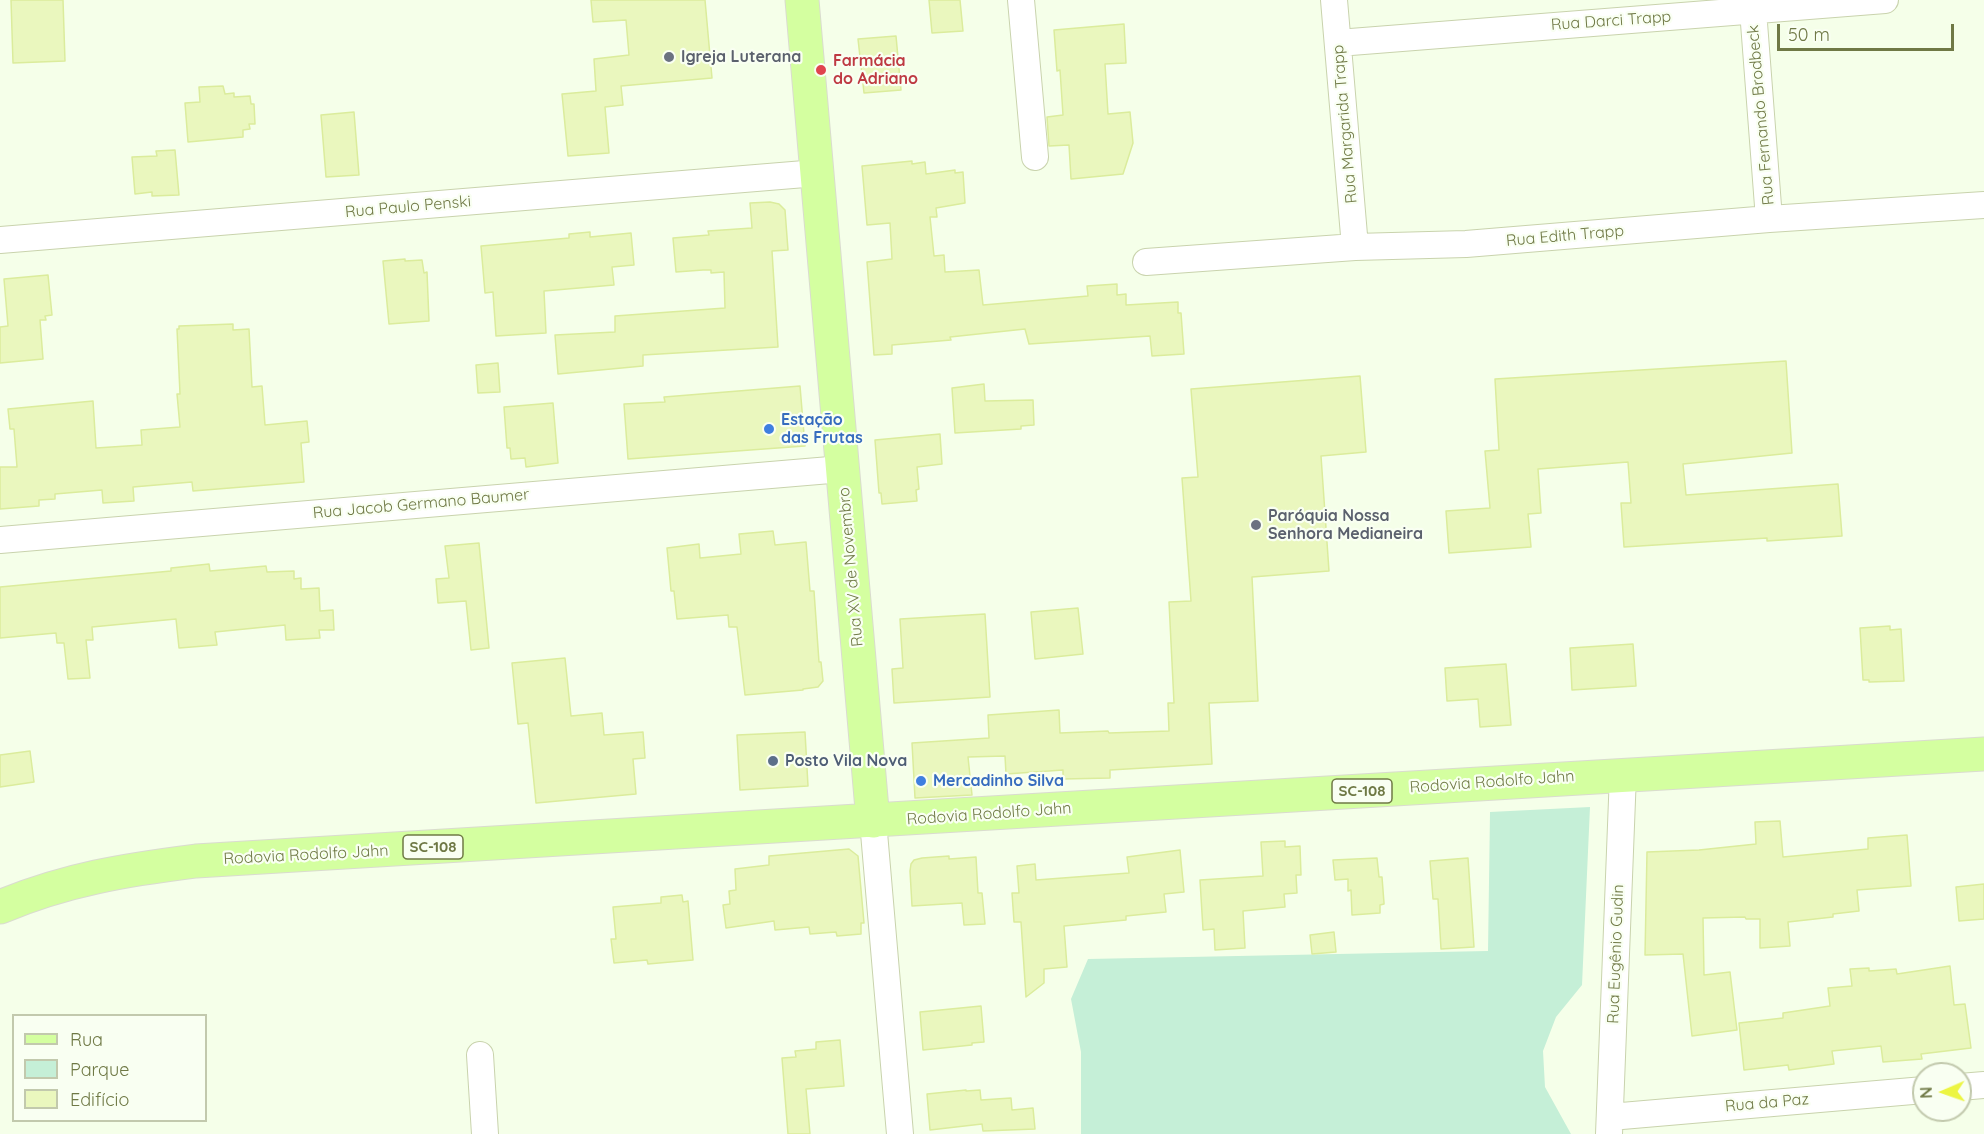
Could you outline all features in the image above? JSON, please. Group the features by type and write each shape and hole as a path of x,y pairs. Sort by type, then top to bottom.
{"main road":[{"name":"Rua XV de Novembro","path":"802,0 873,821"},
{"name":"Rodovia Rodolfo Jahn","path":"0,907 33,893 109,873 196,861 1984,754"}],"street":[{"path":"1021,0 1035,156"},
{"name":"Rua Margarida Trapp","path":"1334,0 1355,247"},
{"name":"Rua Darci Trapp","path":"1338,43 1885,0"},
{"name":"Rua Fernando Brodbeck","path":"1753,10 1769,219"},
{"name":"Rua Paulo Penski","path":"0,240 817,173"},
{"name":"Rua Edith Trapp","path":"1146,262 1355,247 1466,244 1769,219 1984,205"},
{"name":"Rua Jacob Germano Baumer","path":"0,540 842,469"},
{"name":"Rua Eugênio Gudin","path":"1609,1126 1623,774"},
{"name":"Rua XV de Novembro","path":"873,821 900,1134"},
{"path":"480,1055 485,1134"},
{"name":"Rua da Paz","path":"1609,1126 1912,1091"}],"green space":[{"path":"1590,807 1582,985 1556,1017 1543,1051 1545,1087 1571,1134 1081,1134 1081,1052 1071,999 1088,959 1488,951 1490,812"}],"building":[{"path":"11,0 63,0 65,61 13,63"},
{"path":"591,0 705,0 712,78 621,86 623,105 605,107 609,153 568,156 562,94 596,91 594,59 629,55 626,20 593,22"},
{"path":"929,0 960,0 963,31 932,33"},
{"path":"1124,24 1126,63 1105,64 1108,114 1130,112 1133,143 1123,174 1071,179 1069,145 1049,146 1047,117 1063,115 1054,30"},
{"path":"896,36 901,90 864,93 858,39"},
{"path":"223,86 225,94 234,93 234,97 250,96 251,104 254,104 255,124 249,124 250,129 243,130 243,137 188,142 185,103 200,102 199,87"},
{"path":"354,112 359,175 326,177 321,115"},
{"path":"175,150 179,195 152,196 152,192 135,194 132,157 157,156 156,151"},
{"path":"912,161 912,164 925,162 926,174 955,170 955,173 963,172 965,203 936,208 937,217 930,217 934,256 944,255 945,272 979,270 983,305 1088,296 1087,286 1117,284 1117,295 1126,294 1126,305 1178,302 1184,354 1152,356 1150,336 1029,344 1025,329 950,337 951,340 892,345 892,354 874,355 867,262 892,259 890,223 867,225 862,166"},
{"path":"750,203 779,204 785,210 788,250 772,251 778,347 643,355 643,366 558,374 555,335 615,332 615,316 725,308 724,272 711,273 711,270 703,270 676,272 673,238 709,235 708,231 752,228"},
{"path":"590,232 590,237 631,233 634,265 612,267 614,285 544,291 546,333 496,336 493,292 485,293 481,246 569,238 569,234"},
{"path":"405,259 405,261 422,260 424,273 427,272 429,321 389,324 383,261"},
{"path":"48,275 52,315 45,316 46,320 40,320 43,359 0,363 0,327 8,326 4,279"},
{"path":"233,324 233,330 249,329 252,387 262,386 265,425 307,421 309,442 301,443 304,482 193,491 192,482 133,487 134,501 103,503 102,490 55,494 55,499 39,500 39,506 0,509 0,467 17,467 14,429 10,429 8,409 93,401 96,448 142,445 141,430 180,427 177,394 180,394 177,329 179,326"},
{"path":"1786,361 1792,453 1683,464 1686,495 1838,484 1842,536 1624,547 1621,503 1631,503 1628,462 1538,469 1541,513 1528,514 1531,547 1449,553 1446,511 1490,508 1485,451 1499,450 1495,379"},
{"path":"498,363 500,392 478,393 476,365"},
{"path":"1360,376 1366,452 1321,456 1329,571 1252,577 1258,701 1209,703 1212,764 1110,770 1110,778 1063,779 1063,770 1006,774 1005,756 968,757 972,795 915,798 912,743 989,738 988,715 1059,710 1060,733 1169,731 1168,703 1174,703 1169,602 1191,601 1182,478 1198,477 1191,389"},
{"path":"984,384 985,401 1033,400 1034,425 1021,426 1021,429 955,433 952,388"},
{"path":"800,386 805,446 628,459 624,404 665,402 664,397"},
{"path":"553,403 558,463 526,467 525,458 511,459 510,448 507,448 504,407"},
{"path":"940,434 942,464 917,467 919,489 916,490 917,501 882,504 875,440"},
{"path":"773,531 775,545 806,542 810,591 814,591 819,662 821,662 823,681 818,687 803,690 745,695 737,627 729,627 728,615 677,619 674,591 671,591 667,548 699,544 700,558 741,554 739,534"},
{"path":"479,543 489,648 471,650 466,601 438,603 436,579 449,578 445,546"},
{"path":"209,564 210,571 266,566 267,572 294,571 294,579 301,578 301,589 319,588 320,611 333,610 334,630 319,630 320,638 286,640 285,625 215,632 217,645 179,648 176,619 92,627 93,640 86,640 90,678 68,679 64,643 57,643 56,633 0,638 0,587 171,571 171,568"},
{"path":"1078,608 1083,654 1035,659 1031,612"},
{"path":"985,614 990,697 894,703 892,669 903,668 900,619"},
{"path":"1890,626 1890,630 1901,629 1904,681 1869,682 1869,680 1863,680 1860,628"},
{"path":"1633,644 1636,686 1572,690 1570,648"},
{"path":"565,658 571,716 602,713 604,735 643,732 645,758 633,759 636,794 536,803 528,723 518,724 512,663"},
{"path":"1506,664 1511,725 1480,727 1478,699 1447,701 1445,668"},
{"name":"Posto Vila Nova","path":"805,732 808,786 740,790 737,735"},
{"path":"30,751 34,782 0,787 0,755"},
{"path":"1780,821 1783,857 1868,849 1868,838 1907,835 1911,886 1857,890 1859,911 1833,914 1833,917 1788,922 1790,946 1760,948 1760,919 1703,918 1704,975 1730,972 1737,1030 1692,1036 1683,954 1645,955 1647,852 1699,850 1756,844 1755,822"},
{"path":"1285,841 1285,847 1300,846 1301,875 1296,875 1297,893 1284,894 1285,907 1243,911 1245,948 1215,950 1214,929 1203,930 1200,880 1263,876 1261,842"},
{"path":"849,849 858,856 864,923 861,923 861,934 837,936 836,932 810,934 809,927 775,930 774,921 726,928 723,905 730,904 729,891 736,890 735,869 769,865 769,856"},
{"path":"1180,850 1184,892 1164,894 1166,912 1126,916 1126,920 1064,926 1067,967 1044,969 1044,983 1026,997 1021,922 1014,922 1012,893 1019,893 1017,866 1035,864 1036,880 1129,873 1127,857"},
{"path":"949,856 949,859 976,857 978,893 982,893 985,924 964,925 962,903 912,906 911,864 914,860 922,858"},
{"path":"1377,858 1379,877 1382,877 1384,904 1380,905 1380,913 1352,915 1348,879 1335,880 1333,860"},
{"path":"1468,858 1474,947 1441,949 1438,899 1433,899 1430,861"},
{"path":"1984,884 1984,919 1959,921 1956,887"},
{"path":"682,895 683,902 688,901 693,960 648,964 647,960 614,963 611,939 616,939 613,907 661,903 661,897"},
{"path":"1334,932 1336,952 1312,954 1310,935"},
{"path":"1950,966 1954,1005 1965,1004 1971,1048 1921,1054 1922,1059 1883,1062 1881,1046 1832,1051 1834,1064 1789,1070 1788,1065 1744,1070 1739,1023 1783,1018 1783,1013 1830,1006 1828,988 1852,986 1850,969 1869,968 1869,971 1896,969 1897,974"},
{"path":"981,1006 984,1042 923,1050 920,1012"},
{"path":"840,1040 844,1086 806,1089 810,1134 788,1134 782,1058 796,1057 795,1051 816,1049 816,1042"},
{"path":"980,1090 981,1100 1011,1098 1012,1110 1033,1108 1035,1129 983,1131 982,1124 930,1130 927,1094"}],"place":[{"name":"Igreja Luterana","path":"669,57"},
{"name":"Farmácia do Adriano","path":"821,70"},
{"name":"Estação das Frutas","path":"769,429"},
{"name":"Paróquia Nossa Senhora Medianeira","path":"1256,525"},
{"name":"Posto Vila Nova","path":"773,761"},
{"name":"Mercadinho Silva","path":"921,781"}]}
